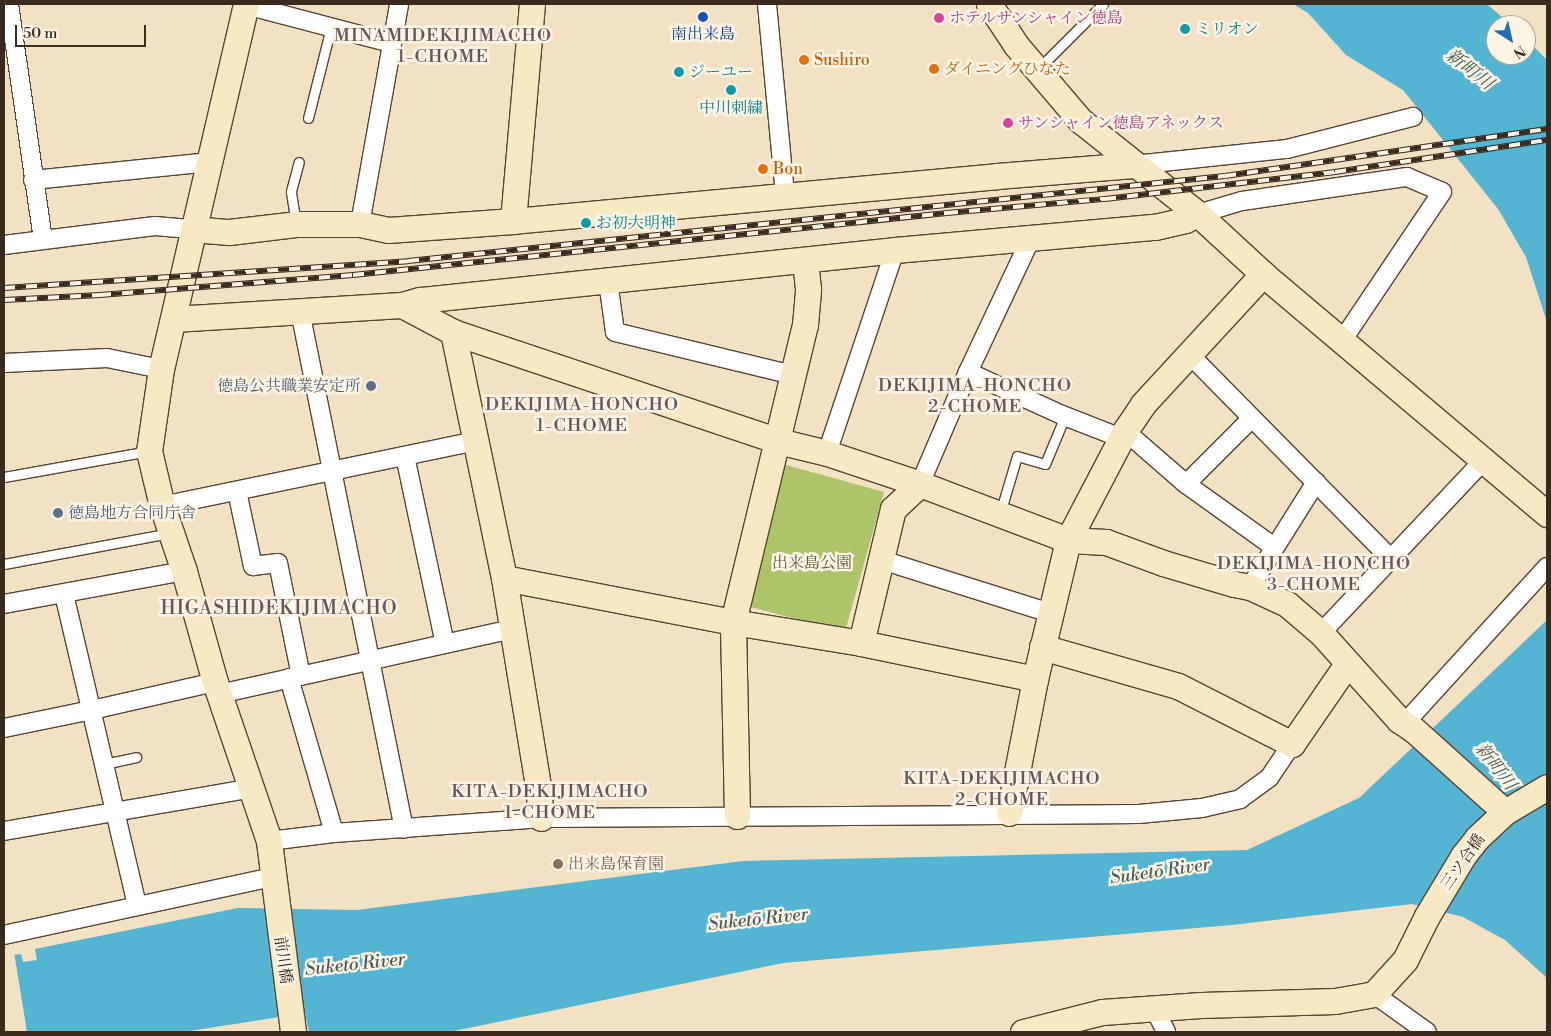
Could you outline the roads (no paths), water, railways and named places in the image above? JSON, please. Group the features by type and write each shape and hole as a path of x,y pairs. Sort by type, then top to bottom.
{"street":[{"path":"9,4 43,240"},
{"path":"149,451 160,369 246,4 391,43"},
{"path":"360,224 399,4"},
{"path":"513,221 532,4"},
{"path":"767,4 785,195"},
{"path":"989,4 1037,71 1081,121 1198,214 1263,274 1547,514"},
{"path":"4,245 155,226 229,232 296,224 360,224 388,230 513,221 1134,165 1287,149 1413,117"},
{"path":"33,180 210,162"},
{"path":"173,319 402,305 420,300 895,250 1155,227 1185,220 1198,214 1242,201 1407,177 1442,192 1342,341"},
{"path":"861,644 893,509 920,484 968,372 1031,238"},
{"path":"827,453 895,250"},
{"path":"737,816 733,622 778,441 808,308 804,260"},
{"path":"1009,813 1035,679 1068,540 1123,434 1143,404 1263,274"},
{"path":"608,281 615,332 793,375"},
{"path":"402,305 453,332 778,441 827,453 920,484 1068,540 1106,542 1172,566 1250,587 1287,604 1322,633 1342,654 1347,664 1399,720 1410,727 1505,812"},
{"path":"300,311 404,829"},
{"path":"453,332 504,578 538,785 540,818"},
{"path":"1188,354 1391,559"},
{"path":"4,363 107,358 160,369"},
{"path":"968,372 1065,416 1123,434 1186,484 1274,547"},
{"path":"1186,484 1252,418"},
{"path":"162,506 476,441"},
{"name":"前川橋","path":"149,451 162,506 184,571 217,688 269,841 273,886 292,1028"},
{"path":"405,456 445,644"},
{"path":"1322,633 1484,460"},
{"path":"1250,587 1316,482"},
{"path":"237,491 253,566 278,563 295,677 334,833"},
{"path":"882,560 1050,613"},
{"path":"1410,727 1547,567"},
{"path":"4,604 184,571"},
{"path":"504,578 733,622 861,644 1035,679"},
{"path":"64,594 137,906"},
{"path":"4,728 217,688 295,677 512,629"},
{"path":"1042,647 1178,686 1292,744"},
{"path":"269,841 334,833 540,818 1009,813 1139,814 1202,808 1240,799 1269,778 1347,664"},
{"name":"三ツ合橋","path":"1374,994 1405,960 1427,916 1463,856 1477,838 1505,812 1547,787"},
{"path":"4,831 252,788"},
{"path":"4,935 137,906 273,886"},
{"path":"1023,1032 1061,1028 1102,1012 1279,1001 1335,1001 1374,994 1427,1032"},
{"path":"1154,1008 1166,1032"}],"lane":[{"path":"1037,71 1103,4"},
{"path":"308,118 331,27"},
{"path":"296,224 292,191 299,162"},
{"path":"1000,514 1018,456 1045,464 1065,416"},
{"path":"4,477 149,451"},
{"path":"4,564 171,532"},
{"path":"104,764 136,757"}],"water":[{"name":"新町川","path":"1293,4 1487,4 1500,15 1486,15 1486,65 1536,65 1536,49 1547,60 1547,322 1526,257 1498,209 1403,90 1346,55 1308,13"},
{"path":"1547,620 1547,978 1505,940 1463,917 1412,904 1232,925 783,963 449,1032 309,1032 305,1013 183,1032 4,1032 4,956 21,954 23,962 37,960 35,949 238,908 357,910 743,861 1247,850 1359,798"}],"railway":[{"path":"4,288 408,261 1225,176 1547,129"},
{"path":"4,300 100,295 353,275 947,213 1105,199 1335,172 1547,140"}],"place":[{"name":"南出来島","path":"703,17"},
{"name":"ホテルサンシャイン徳島","path":"939,18"},
{"name":"ミリオン","path":"1185,29"},
{"name":"Sushiro","path":"804,60"},
{"name":"ダイニングひなた","path":"934,69"},
{"name":"ジーユー","path":"679,72"},
{"name":"中川刺繍","path":"731,90"},
{"name":"サンシャイン徳島アネックス","path":"1008,123"},
{"name":"Bon","path":"763,169"},
{"name":"お初大明神","path":"586,223"},
{"name":"徳島公共職業安定所","path":"371,386"},
{"name":"徳島地方合同庁舎","path":"58,513"},
{"name":"出来島保育園","path":"558,864"}],"district":[{"name":"MINAMIDEKIJIMACHO 1-CHOME","path":"443,47"},
{"name":"DEKIJIMA-HONCHO 2-CHOME","path":"975,397"},
{"name":"DEKIJIMA-HONCHO 1-CHOME","path":"582,416"},
{"name":"DEKIJIMA-HONCHO 3-CHOME","path":"1314,575"},
{"name":"HIGASHIDEKIJIMACHO","path":"279,609"},
{"name":"KITA-DEKIJIMACHO 2-CHOME","path":"1002,790"},
{"name":"KITA-DEKIJIMACHO 1-CHOME","path":"550,803"}],"park label":[{"name":"出来島公園","path":"812,563"}],"water label":[{"name":"Suketō River","path":"1160,872"},
{"name":"Suketō River","path":"758,920"},
{"name":"Suketō River","path":"355,965"}]}
